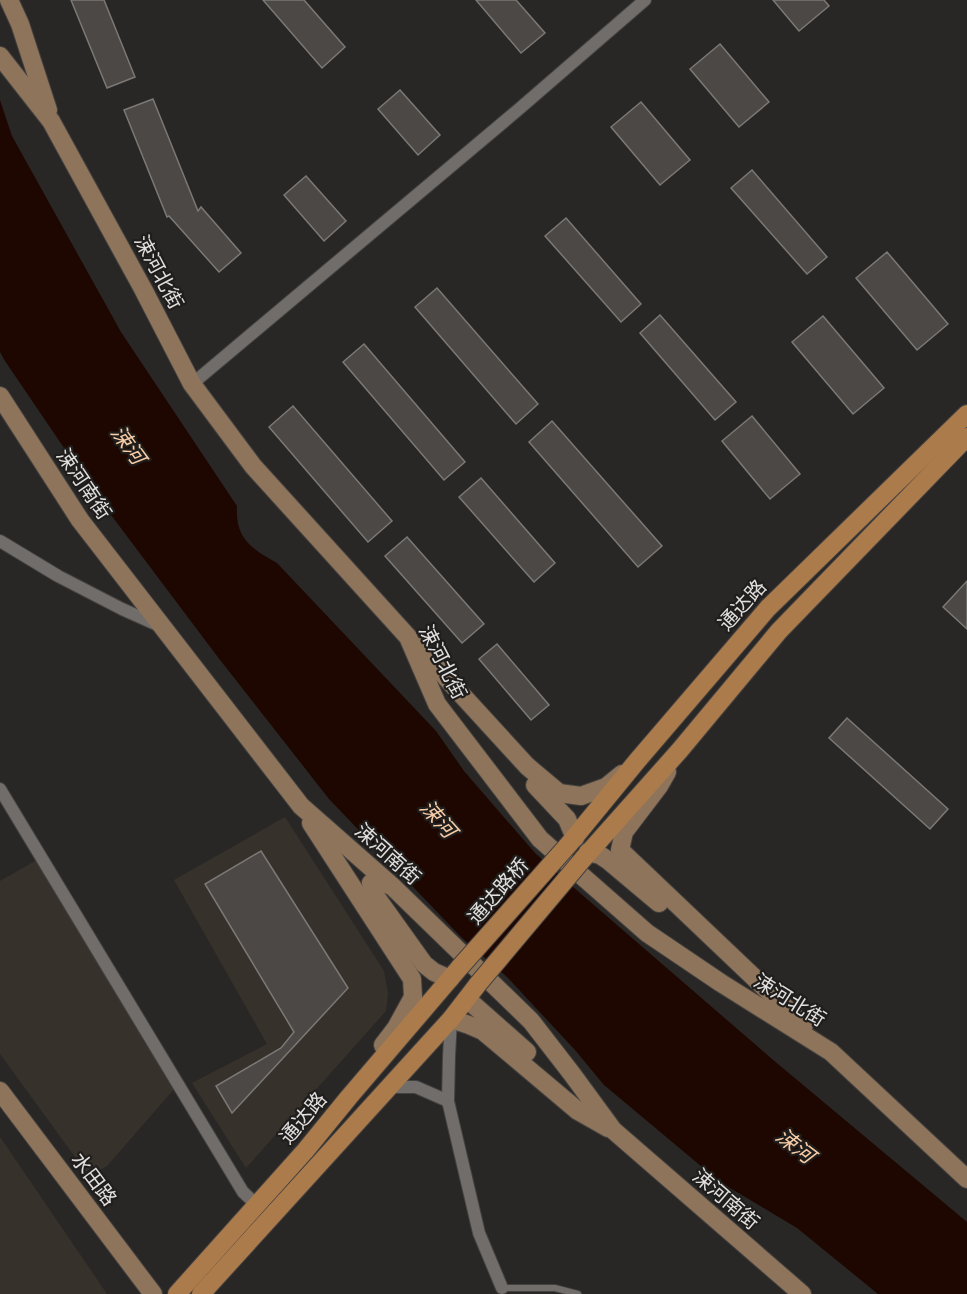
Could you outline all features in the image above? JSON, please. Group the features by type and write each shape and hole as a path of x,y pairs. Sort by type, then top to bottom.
{"main road":[{"path":"9,0 20,24 51,121"},
{"path":"0,2 18,39 17,56 0,55"},
{"name":"涑河北街","path":"0,55 51,121 192,384 253,466 408,638 437,704 540,839 647,933 831,1052 967,1179"},
{"name":"涑河南街","path":"0,396 80,520 301,806 392,886 531,1021 613,1130 802,1294"},
{"name":"通达路","path":"572,841 768,608 967,414"},
{"path":"202,1293 451,1019 585,856 680,750 779,632 967,437"},
{"path":"408,638 527,766 559,793 581,796 606,787 637,762"},
{"path":"445,716 445,709 449,704 454,701 460,703 567,819 572,841"},
{"path":"680,750 659,786 624,832 620,850 831,1052"},
{"path":"301,806 412,979 412,997 396,1028 360,1074 350,1097"},
{"name":"通达路桥","path":"455,973 572,841"},
{"path":"585,856 600,855 609,861 668,911 735,973 738,979 733,983 721,983"},
{"path":"392,886 376,879 371,883 374,894 424,964 434,972 455,973"},
{"name":"通达路","path":"177,1294 305,1151 455,973"},
{"path":"467,999 554,1077 568,1085 572,1074"},
{"path":"451,1019 483,1031 578,1111 613,1130"},
{"name":"水田路","path":"0,1091 153,1294"}],"street":[{"path":"192,384 645,0"},
{"path":"0,541 58,576 162,627"},
{"path":"0,789 243,1192 257,1205"},
{"path":"451,1019 448,1101 479,1233 502,1288"},
{"path":"390,1087 416,1087 448,1101"}],"lane":[{"path":"502,1288 555,1288 578,1294"}],"shaded area":[{"path":"285,817 384,971 388,993 386,1011 246,1168 192,1083 267,1044 174,880"},
{"path":"37,860 175,1088 107,1166 89,1176 0,1054 0,881"},
{"path":"0,1137 107,1294 0,1294"}],"water":[{"name":"涑河","path":"0,100 12,136 121,332 237,506 239,527 246,541 277,563 436,731 464,771 535,853 772,1059 967,1222 967,1294 878,1294 797,1228 720,1182 604,1085 575,1050 507,977 461,937 329,799 217,656 96,495 0,352"}],"building":[{"path":"71,0 104,0 135,77 107,88"},
{"path":"263,0 304,0 345,47 322,68"},
{"path":"476,0 516,0 545,33 521,53"},
{"path":"773,0 824,0 829,6 799,31"},
{"path":"720,44 769,102 739,127 690,69"},
{"path":"400,90 440,135 418,155 378,109"},
{"path":"153,99 198,211 201,207 241,253 219,272 169,216 167,217 124,110"},
{"path":"641,102 690,160 660,185 611,127"},
{"path":"752,170 827,257 807,274 731,188"},
{"path":"306,176 346,221 324,241 284,195"},
{"path":"566,218 641,304 621,322 545,236"},
{"path":"887,252 948,324 917,350 856,278"},
{"path":"437,288 538,404 516,424 415,307"},
{"path":"660,315 736,402 715,420 640,333"},
{"path":"823,316 884,388 853,414 792,342"},
{"path":"364,344 465,462 444,480 343,362"},
{"path":"293,406 392,521 368,542 269,427"},
{"path":"752,416 800,474 770,499 722,441"},
{"path":"552,421 662,546 638,567 529,442"},
{"path":"481,478 555,563 534,582 459,497"},
{"path":"407,537 484,624 462,643 385,556"},
{"path":"967,581 967,629 943,607"},
{"path":"497,644 549,705 531,720 479,659"},
{"path":"847,718 948,809 930,829 829,738"},
{"path":"261,851 348,988 232,1113 216,1086 281,1048 294,1032 205,884"}]}
